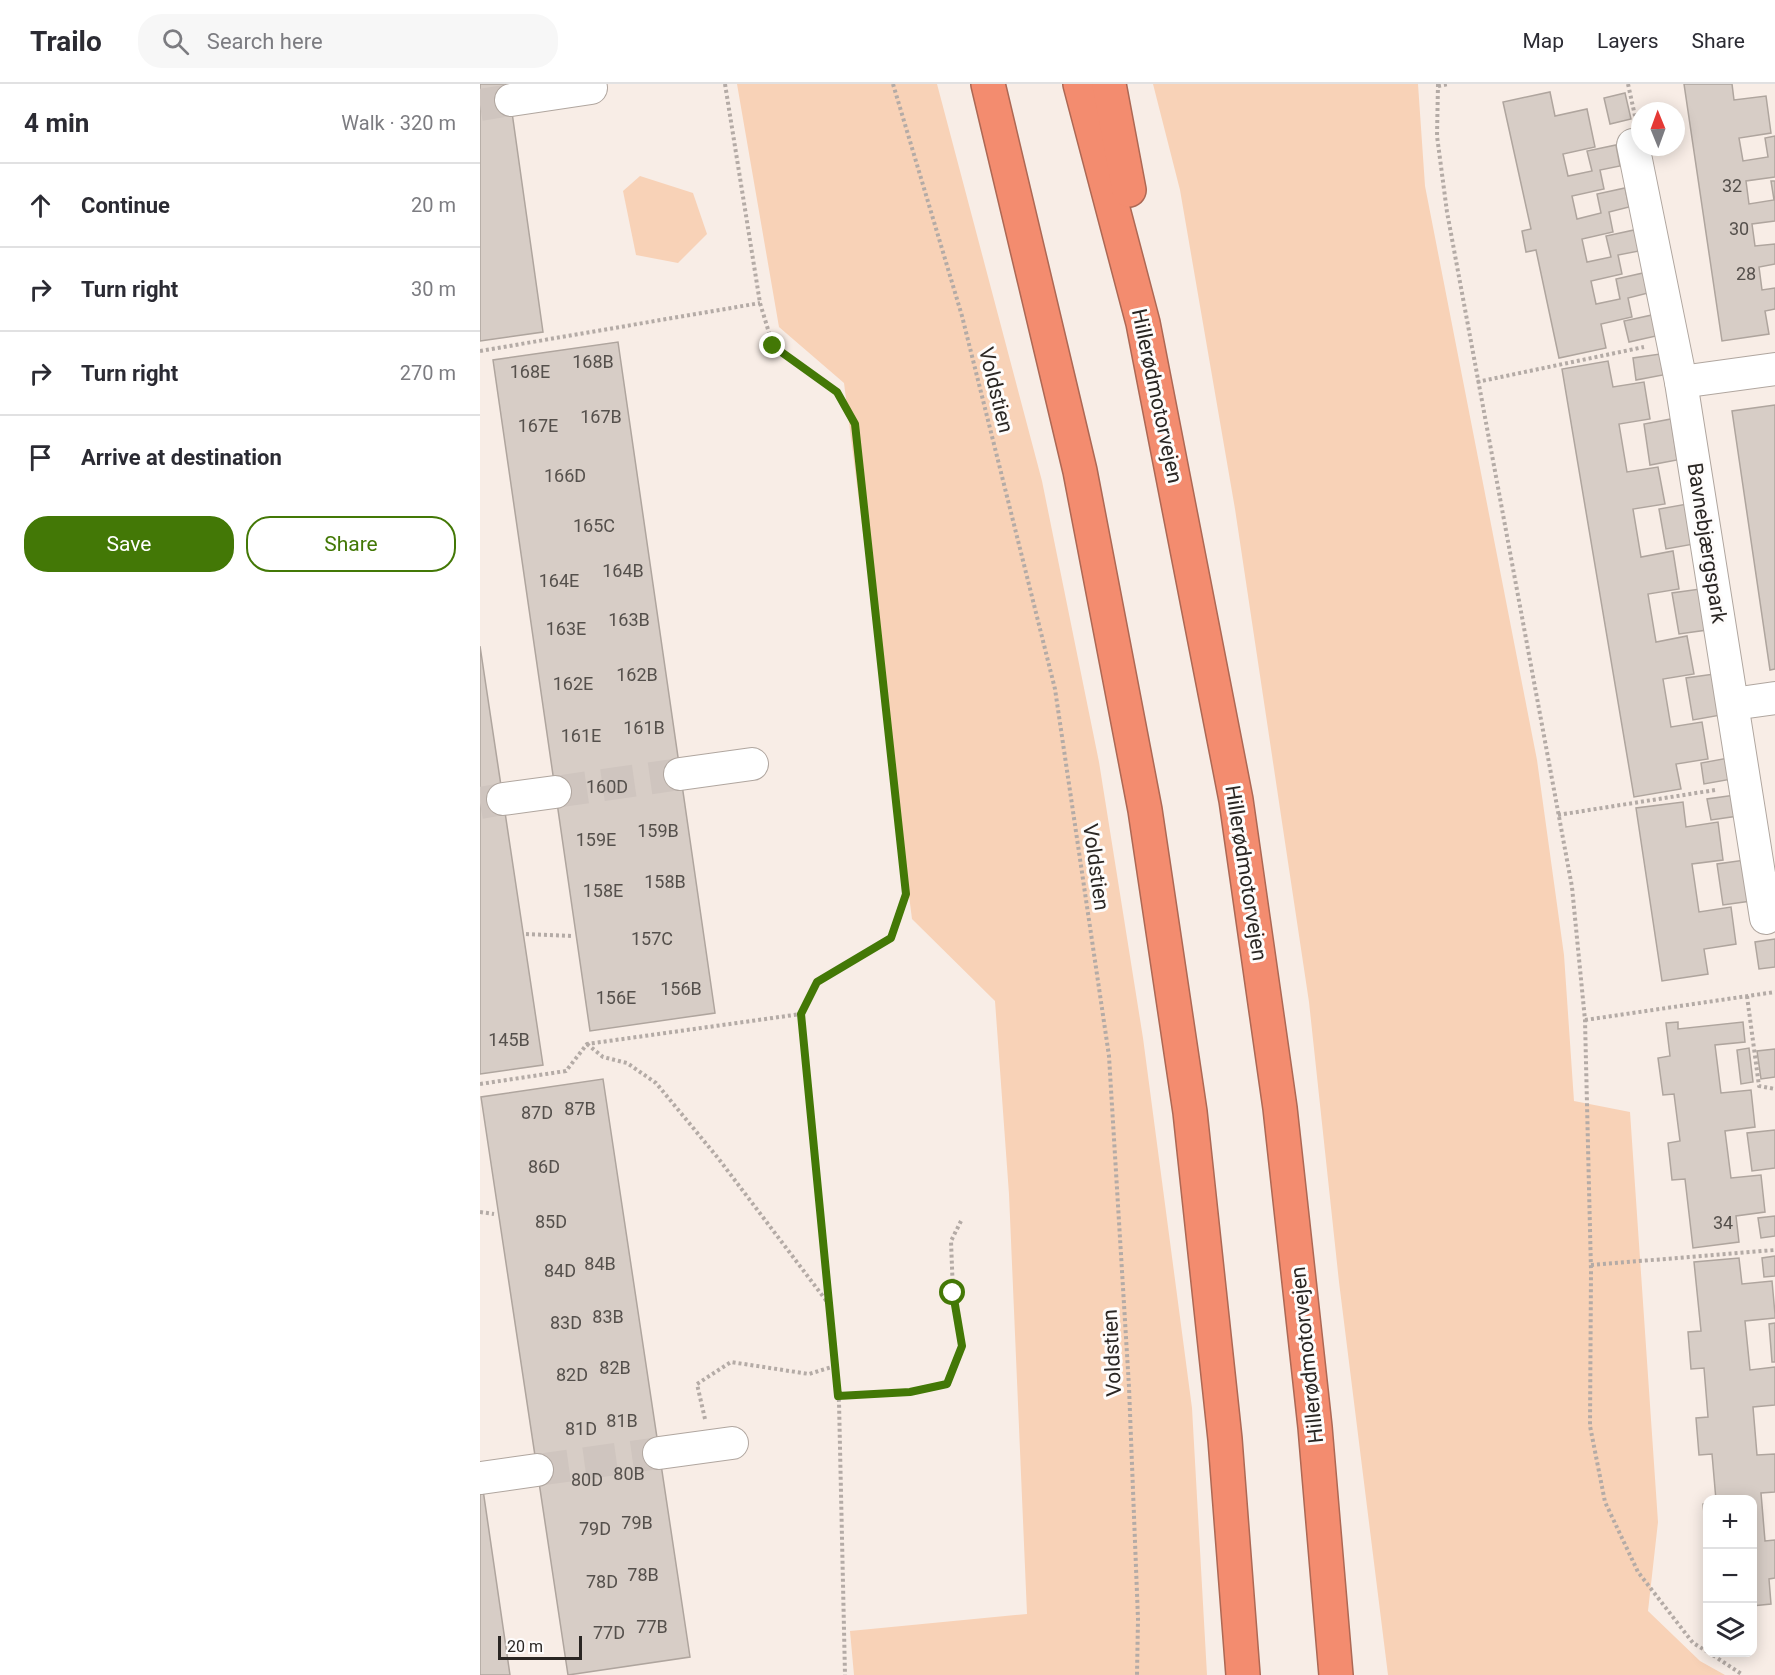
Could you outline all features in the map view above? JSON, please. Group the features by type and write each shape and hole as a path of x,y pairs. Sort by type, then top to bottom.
{"highway":[{"path":"988,84 1080,471 1145,810 1190,1112 1225,1439 1243,1675"},
{"name":"Hillerødmotorvejen","path":"1080,84 1143,323 1236,800 1280,1108 1315,1427 1335,1675"},
{"path":"1109,84 1129,192 1143,323"}],"street":[{"path":"510,100 591,88"},
{"name":"Bavnebjærgspark","path":"1635,156 1674,341 1766,918"},
{"path":"1681,382 1775,369"},
{"path":"1733,704 1775,698"},
{"path":"680,774 752,764"},
{"path":"503,799 555,792"},
{"path":"659,1453 722,1445"},
{"path":"481,1478 537,1470"}],"path":[{"path":"725,84 760,303 773,346 837,392 855,424 906,894 891,938 817,982 801,1014 838,1396 845,1675"},
{"name":"Voldstien","path":"892,84 962,316 1055,689 1109,1056 1129,1386 1138,1619 1137,1675"},
{"path":"1449,84 1438,85 1437,136 1447,212 1572,887 1585,1020 1591,1265 1590,1426 1605,1502 1638,1572 1693,1643 1703,1649"},
{"path":"480,351 760,303"},
{"path":"1477,382 1674,341"},
{"path":"1558,815 1746,785"},
{"path":"526,934 571,936"},
{"path":"1585,1020 1775,992"},
{"path":"1747,996 1759,1086 1775,1089"},
{"path":"480,1084 566,1071 587,1044 801,1014"},
{"path":"587,1044 603,1057 627,1063 656,1083 718,1158 829,1305"},
{"path":"480,1212 494,1214"},
{"path":"838,1396 910,1392 947,1384 962,1346 953,1293 951,1241 961,1221"},
{"path":"1591,1265 1775,1250"},
{"path":"722,1445 697,1384 731,1362 809,1374 835,1366"},
{"path":"1716,1657 1743,1675"}],"shaded area":[{"path":"737,84 937,84 1042,481 1099,762 1143,1038 1192,1408 1207,1675 854,1675 850,1631 1027,1614 1009,1194 995,1001 912,919 844,383 779,327"},
{"path":"1153,84 1418,84 1425,186 1537,760 1564,955 1574,1101 1630,1112 1658,1522 1648,1611 1700,1661 1725,1675 1388,1675 1339,1282 1309,1002 1235,509 1180,190"},
{"path":"640,176 693,193 707,234 678,263 636,255 623,191"}],"building":[{"path":"480,84 508,84 543,332 480,341"},
{"path":"1684,84 1732,84 1734,100 1766,96 1771,133 1739,138 1743,161 1768,157 1765,138 1775,136 1775,177 1746,181 1749,204 1774,200 1771,181 1775,181 1775,221 1752,224 1755,246 1775,244 1775,264 1759,267 1762,290 1775,288 1775,309 1765,311 1769,334 1722,341"},
{"path":"1550,92 1555,116 1587,109 1595,147 1563,154 1568,176 1592,171 1587,151 1616,145 1620,166 1600,170 1604,189 1572,196 1577,219 1601,213 1597,194 1625,188 1629,207 1609,212 1613,232 1582,239 1587,262 1611,257 1606,236 1634,230 1639,251 1618,255 1622,274 1591,281 1596,304 1620,299 1616,279 1643,273 1648,293 1628,298 1632,317 1601,324 1606,348 1559,358 1536,250 1526,252 1522,231 1531,229 1503,102"},
{"path":"1625,93 1631,119 1610,124 1604,98"},
{"path":"1652,315 1656,336 1629,342 1624,321"},
{"path":"618,342 715,1013 590,1031 493,360"},
{"path":"1660,354 1663,375 1636,380 1633,358"},
{"path":"1608,361 1613,387 1644,382 1650,419 1619,424 1627,472 1658,467 1665,504 1633,509 1641,557 1673,551 1679,589 1648,594 1656,642 1687,636 1694,674 1663,679 1671,727 1702,722 1708,759 1676,764 1681,789 1634,797 1562,369"},
{"path":"1775,405 1775,669 1770,670 1732,411"},
{"path":"1671,419 1677,460 1650,465 1644,424"},
{"path":"1687,504 1694,544 1666,549 1659,509"},
{"path":"1700,589 1707,630 1679,634 1672,593"},
{"path":"480,646 543,1065 480,1074"},
{"path":"1714,674 1721,715 1693,720 1686,678"},
{"path":"1728,758 1732,779 1704,784 1701,763"},
{"path":"1735,795 1738,816 1711,820 1707,799"},
{"path":"1683,802 1686,827 1718,822 1723,860 1692,864 1699,912 1731,907 1736,944 1704,949 1708,974 1662,981 1636,808"},
{"path":"1745,860 1751,901 1723,905 1717,864"},
{"path":"1775,939 1775,967 1759,969 1755,942"},
{"path":"1678,1022 1678,1029 1743,1022 1745,1042 1715,1045 1721,1093 1751,1090 1755,1127 1725,1131 1731,1178 1761,1175 1765,1212 1736,1216 1739,1242 1693,1248 1685,1179 1672,1180 1668,1143 1680,1141 1674,1094 1663,1095 1658,1058 1670,1056 1666,1023"},
{"path":"1749,1048 1753,1082 1741,1084 1737,1050"},
{"path":"1775,1049 1775,1077 1761,1079 1757,1051"},
{"path":"603,1079 690,1657 568,1675 481,1097"},
{"path":"1775,1130 1775,1168 1752,1171 1747,1133"},
{"path":"1775,1216 1775,1236 1761,1238 1758,1218"},
{"path":"1775,1256 1775,1276 1764,1277 1762,1258"},
{"path":"1739,1258 1742,1284 1772,1281 1775,1318 1745,1321 1750,1370 1775,1367 1775,1405 1753,1407 1757,1455 1775,1454 1775,1492 1761,1493 1765,1541 1775,1540 1775,1578 1769,1579 1771,1604 1757,1605 1757,1495 1716,1495 1712,1454 1699,1455 1696,1418 1708,1417 1704,1368 1691,1369 1688,1332 1701,1331 1694,1262"},
{"path":"1775,1323 1775,1362 1772,1362 1769,1324"},
{"path":"480,1469 510,1675 480,1675"}],"tunnel":[{"path":"480,105 511,100"},
{"path":"555,792 680,774"},
{"path":"480,803 503,799"},
{"path":"537,1470 659,1453"}],"route":[{"path":"773,346 837,392 855,424 906,894 891,938 817,982 801,1014 838,1396 910,1392 947,1384 962,1346 953,1293"}]}
